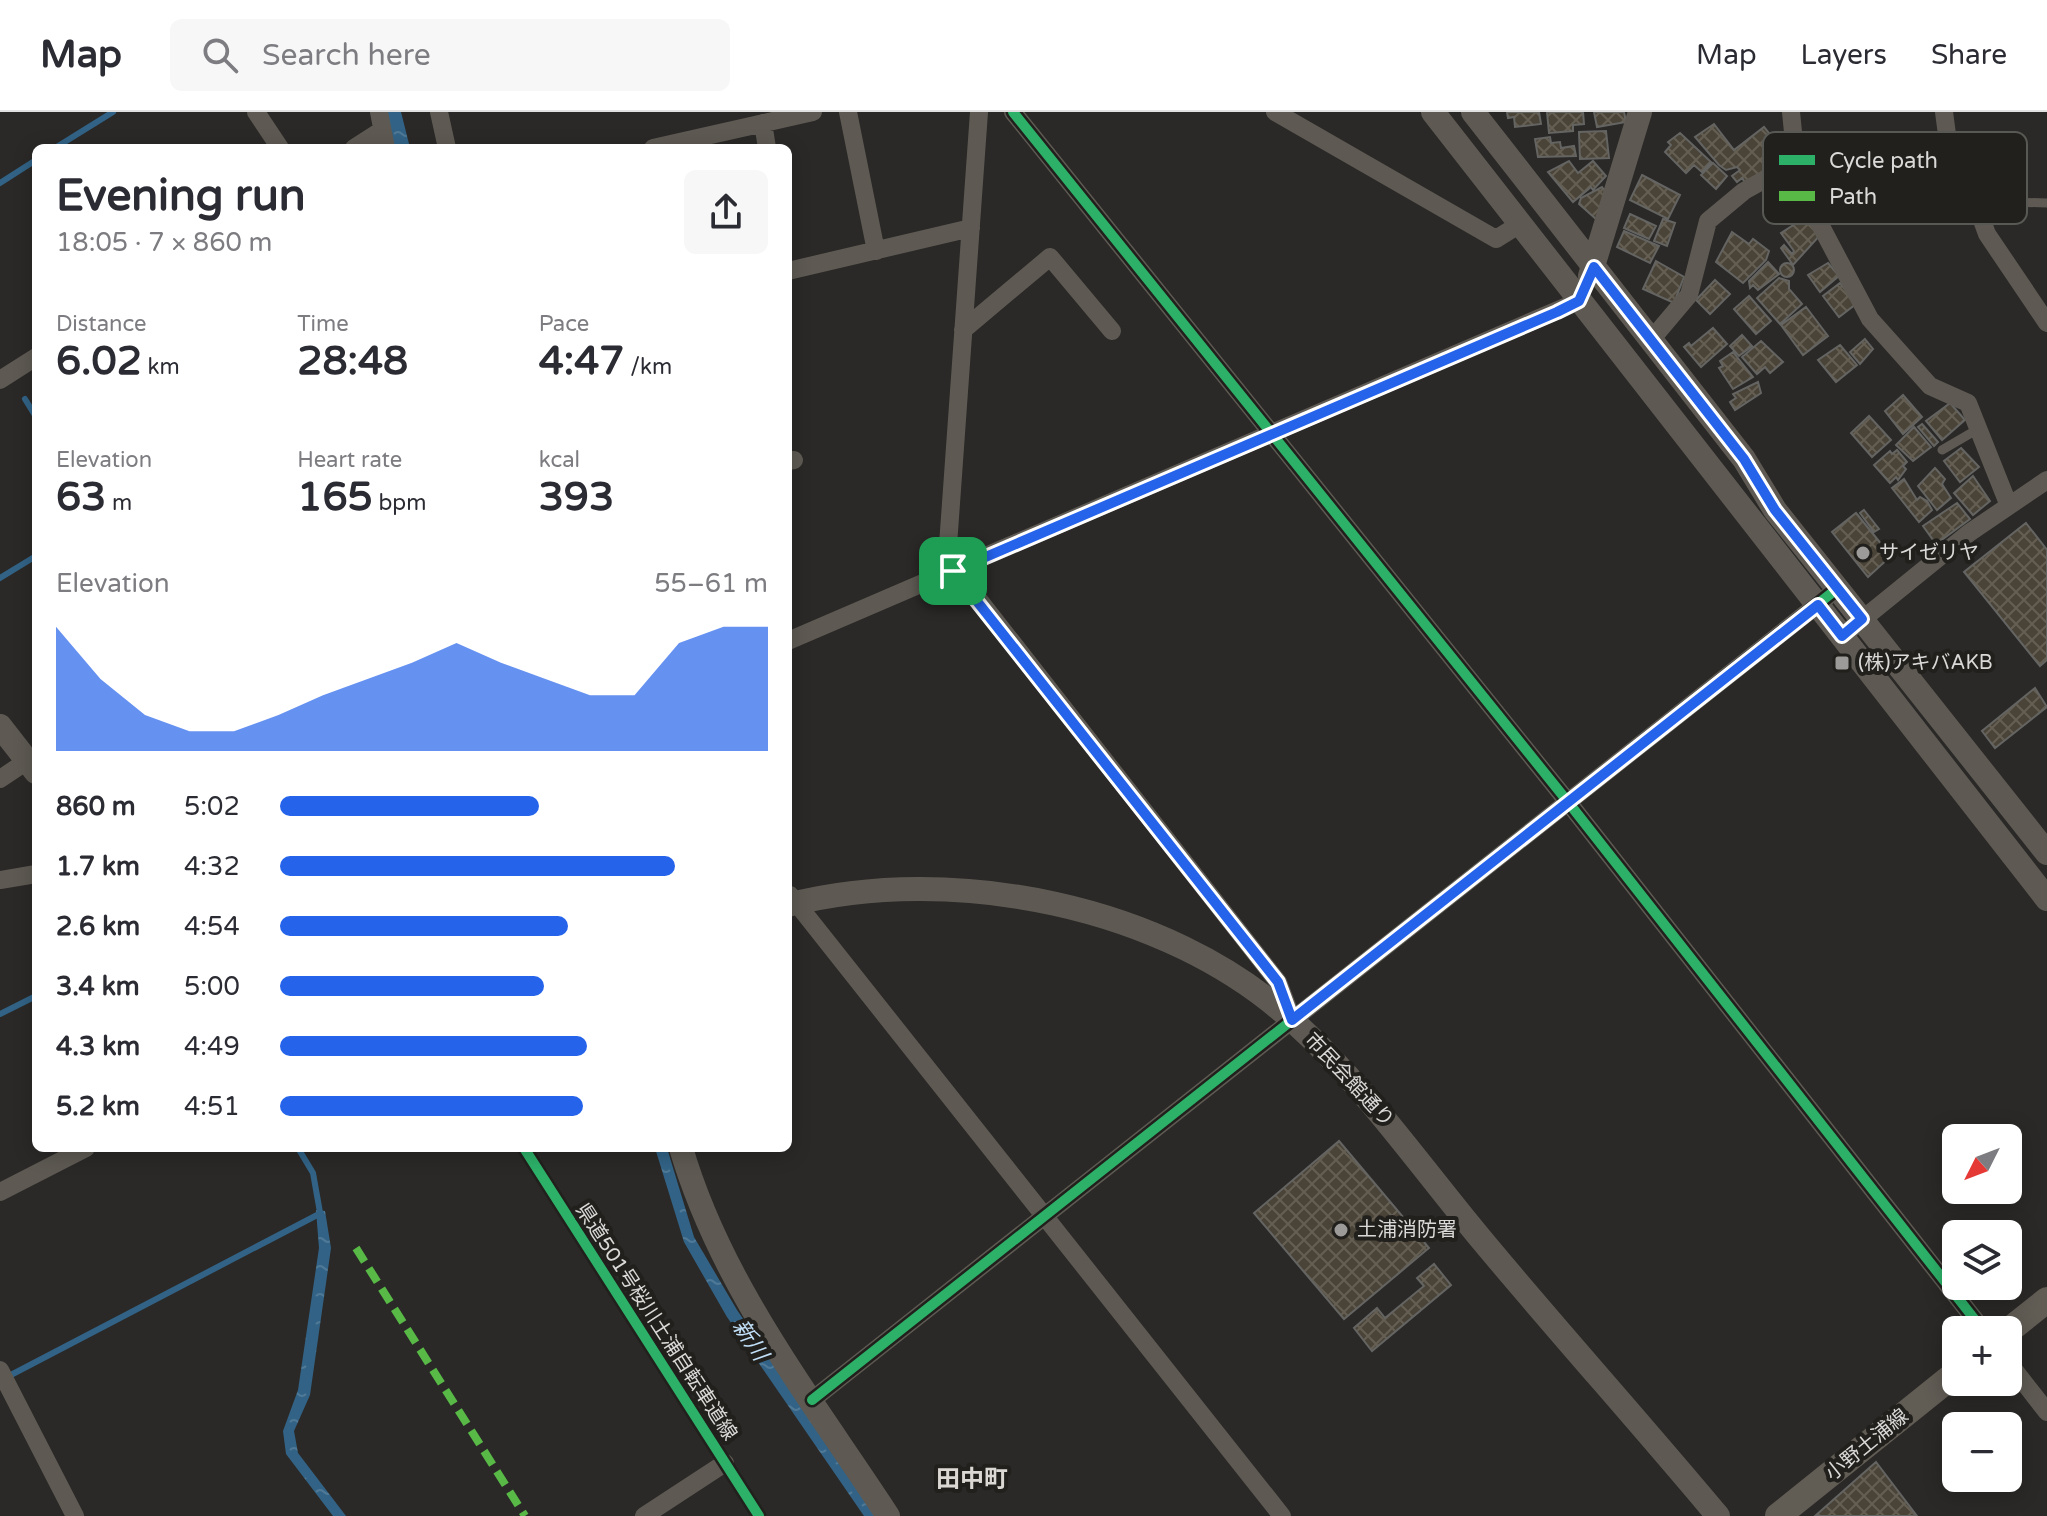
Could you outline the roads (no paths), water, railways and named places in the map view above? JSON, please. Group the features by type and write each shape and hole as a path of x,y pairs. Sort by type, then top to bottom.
{"main road":[{"path":"2022,1320 2047,1300"},
{"name":"小野土浦線","path":"1778,1516 1942,1384"}],"street":[{"path":"256,112 277,144"},
{"path":"439,112 446,144"},
{"path":"671,144 813,112"},
{"path":"848,112 876,251"},
{"path":"979,112 947,559 953,571 1278,982 1292,1020"},
{"path":"1013,112 1568,802 1972,1316"},
{"path":"1275,112 1496,239 1520,224"},
{"path":"1433,112 2047,899"},
{"path":"1473,112 1744,459 1775,510 2047,853"},
{"path":"792,639 1272,436 1579,301 1594,267 1640,112"},
{"path":"1791,112 1793,132"},
{"path":"1944,112 1947,132"},
{"path":"763,123 766,144"},
{"path":"360,144 382,130"},
{"path":"1651,340 1689,295 1708,221 1744,191 1763,180"},
{"path":"1820,224 1870,319 1930,386 1968,403 2009,506"},
{"path":"1983,224 2047,323"},
{"path":"792,270 971,228"},
{"path":"963,330 1050,257 1112,331"},
{"path":"0,380 32,360"},
{"path":"1842,636 1969,533 2047,480"},
{"path":"812,1400 1838,588"},
{"path":"0,726 32,762"},
{"path":"0,779 32,763"},
{"path":"0,880 32,875"},
{"name":"市民会館通り","path":"792,900 868,891 942,889 1080,909 1191,952 1256,990 1348,1074 1484,1243 1718,1516"},
{"path":"792,901 1282,1516"},
{"path":"0,1192 78,1152"},
{"path":"682,1152 695,1197 722,1257 888,1516"},
{"path":"3,1376 75,1516"},
{"path":"2022,1380 2047,1412"},
{"path":"644,1516 725,1463"}],"lane":[{"path":"2027,202 2047,203"},
{"path":"1942,450 1978,429"}],"water":[{"path":"385,112 401,112 409,144 392,144"},
{"name":"新川","path":"656,1152 668,1152 694,1237 737,1310 878,1516 864,1516 727,1317 684,1242"},
{"path":"316,1210 325,1211 331,1248 310,1395 294,1431 298,1453 346,1516 333,1516 286,1454 283,1431 298,1390 319,1248"}],"waterway":[{"path":"61,144 113,112"},
{"path":"0,183 32,163"},
{"path":"25,399 32,410"},
{"path":"0,578 32,558"},
{"path":"0,1014 32,998"},
{"path":"300,1152 313,1173 321,1218"},
{"path":"7,1377 321,1213"}],"place":[{"name":"サイゼリヤ","path":"1863,553"},
{"name":"(株)アキバAKB","path":"1842,663"},
{"name":"土浦消防署","path":"1341,1230"}],"district":[{"name":"田中町","path":"972,1479"}]}
